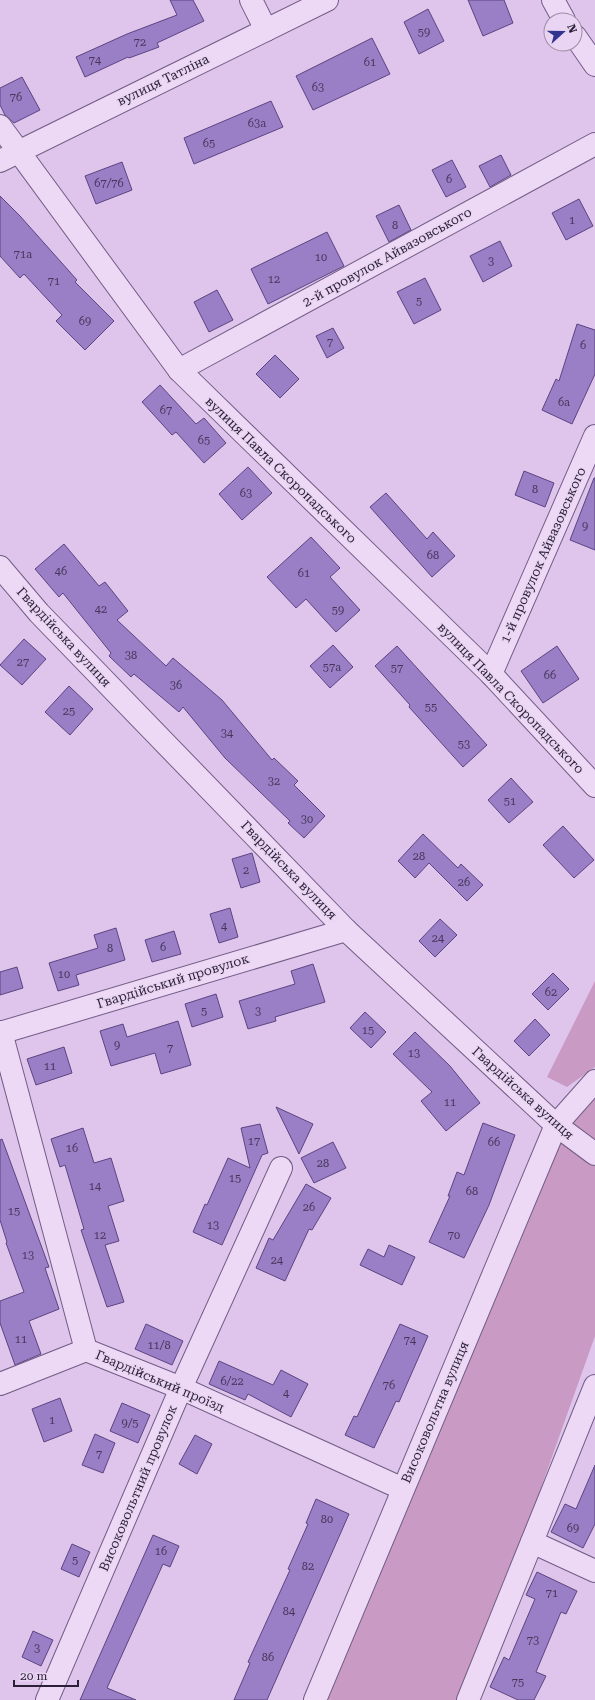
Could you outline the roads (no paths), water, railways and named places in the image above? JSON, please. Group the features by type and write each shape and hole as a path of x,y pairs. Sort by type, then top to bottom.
{"street":[{"path":"251,0 266,30"},
{"name":"вулиця Татліна","path":"9,156 327,0"},
{"path":"553,0 560,12"},
{"path":"583,48 595,65"},
{"name":"вулиця Павла Скоропадського","path":"0,126 9,156 179,370 491,674 595,786"},
{"name":"2-й провулок Айвазовського","path":"179,370 595,144"},
{"name":"1-й провулок Айвазовського","path":"491,674 595,436"},
{"name":"Гвардійська вулиця","path":"0,568 39,613 346,930 556,1125 595,1154"},
{"name":"Гвардійський провулок","path":"1,1033 346,930"},
{"name":"Гвардійський проїзд","path":"1,1033 86,1350 181,1388 403,1489"},
{"name":"Високовольтна вулиця","path":"315,1700 556,1125 595,1081"},
{"name":"Високовольтний провулок","path":"47,1700 181,1388 280,1168"},
{"path":"0,1384 86,1350"},
{"path":"468,1700 595,1386"},
{"path":"532,1542 595,1571"}]}
